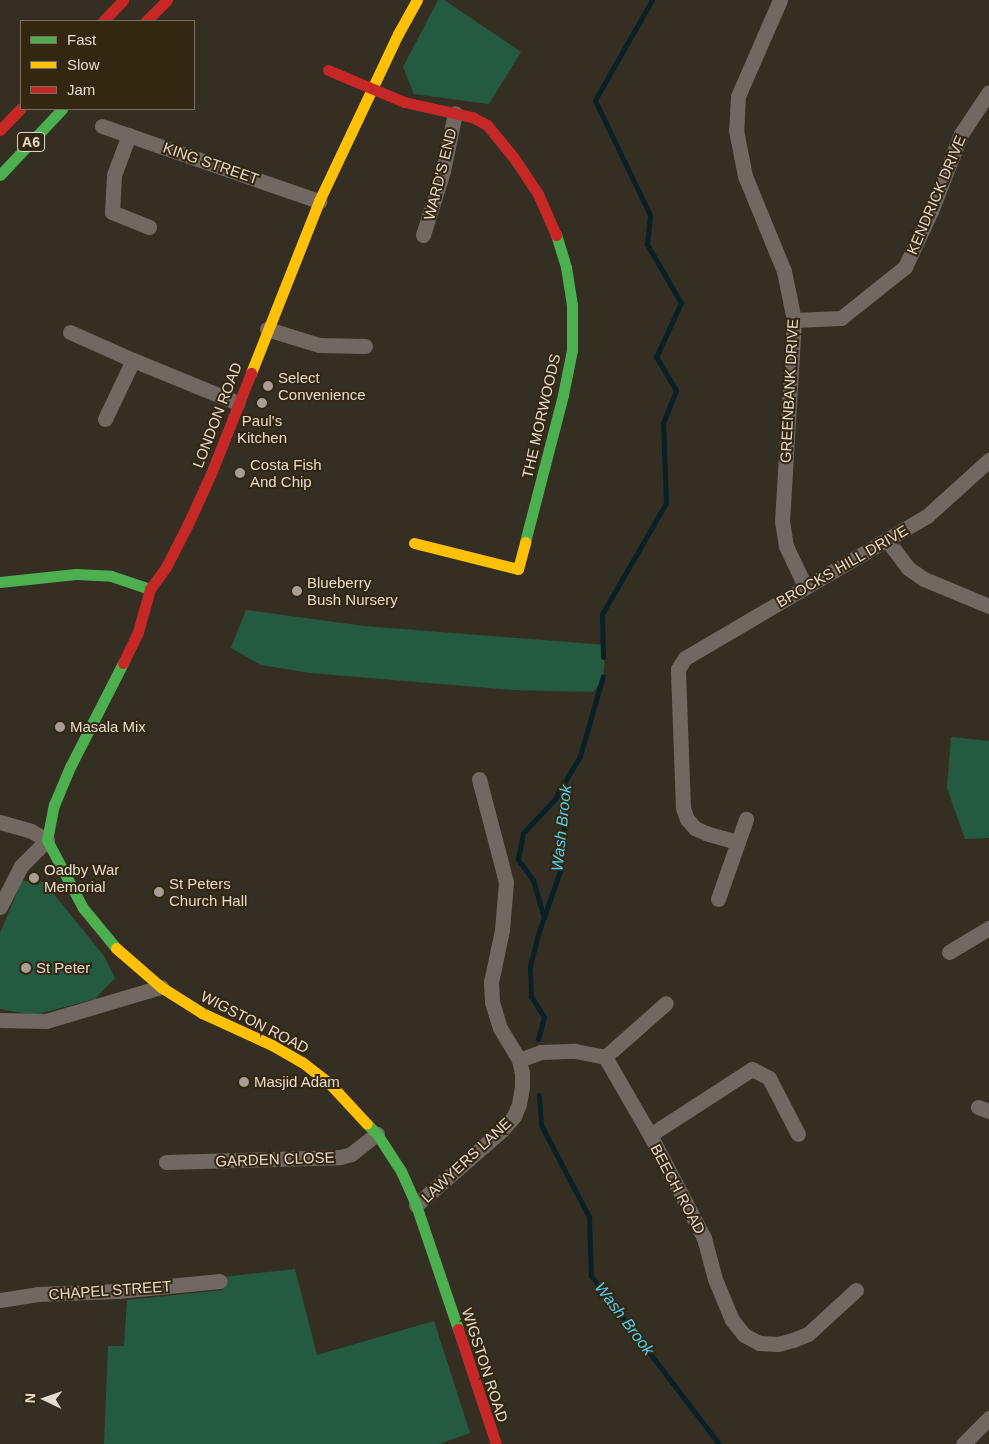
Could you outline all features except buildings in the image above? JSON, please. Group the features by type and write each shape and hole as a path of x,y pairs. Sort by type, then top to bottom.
{"main road":[{"path":"104,20 123,0"},
{"path":"147,20 167,0"},
{"name":"LONDON ROAD","path":"47,840 54,805 70,767 138,632 150,589 166,567 210,476 319,201 371,88 416,0"},
{"name":"THE MORWOODS","path":"328,70 404,102 472,117 487,125 514,158 538,194 554,228 566,267 572,305 572,350 563,395 518,569 414,543"},
{"name":"A6","path":"0,130 20,109"},
{"name":"A6","path":"0,175 61,110"},
{"path":"0,582 76,574 111,576 150,589"},
{"name":"WIGSTON ROAD","path":"47,840 82,908 117,950 161,987 220,1023 272,1045 302,1062 330,1084 377,1134 401,1171 416,1206 496,1444"}],"street":[{"name":"GREENBANK DRIVE","path":"780,0 738,96 735,110 736,130 745,176 784,271 794,320 782,521 786,546 805,586"},
{"name":"KENDRICK DRIVE","path":"794,320 841,318 905,266 931,211 961,134 989,92"},
{"name":"WARD'S END","path":"423,234 443,171 455,113"},
{"name":"KING STREET","path":"102,126 319,201"},
{"path":"130,135 114,175 112,212 149,227"},
{"path":"267,329 319,345 365,346"},
{"path":"70,332 238,403"},
{"path":"105,419 133,360"},
{"name":"BROCKS HILL DRIVE","path":"738,842 695,828 688,820 683,808 678,669 685,658 927,516 989,460"},
{"path":"887,540 908,568 924,579 989,606"},
{"path":"479,779 506,882 502,930 491,982 492,1002 500,1028 519,1060 552,1051 575,1051 605,1057 666,1003"},
{"path":"718,899 746,819"},
{"path":"0,822 31,831 47,840 21,866 0,907"},
{"path":"949,952 989,928"},
{"path":"0,1020 46,1021 161,987"},
{"name":"BEECH ROAD","path":"605,1057 650,1135 704,1238 715,1279 732,1320 744,1335 759,1343 778,1344 808,1334 856,1290"},
{"name":"LAWYERS LANE","path":"416,1206 495,1136 514,1116 519,1104 522,1087 522,1073 519,1060"},
{"path":"650,1135 752,1069 769,1078 798,1134"},
{"name":"GARDEN CLOSE","path":"166,1162 340,1157 351,1154 377,1134"},
{"name":"CHAPEL STREET","path":"0,1300 38,1294 118,1291 220,1281"},
{"path":"963,1444 989,1418"}],"green space":[{"path":"438,0 444,0 521,52 489,104 414,94 403,67"},
{"path":"246,610 364,626 606,645 603,679 593,692 513,690 310,673 261,665 231,648"},
{"path":"951,737 989,741 989,838 965,839 947,788"},
{"path":"22,881 44,882 104,956 115,978 95,999 34,1015 0,1009 0,933"},
{"path":"295,1269 317,1355 434,1321 470,1433 439,1444 104,1444 108,1346 124,1346 127,1300 223,1290 223,1277"}],"waterway":[{"path":"603,657 602,614 666,503 663,423 676,390 656,357 681,303 647,244 650,215 595,100 652,0"},
{"name":"Wash Brook","path":"538,1039 544,1017 531,996 530,966 537,937 560,871 564,835 564,783 580,756 603,676"},
{"path":"544,918 533,880 518,859 523,833 555,799 562,786"},
{"name":"Wash Brook","path":"539,1095 541,1125 589,1217 591,1276 719,1444"}],"traffic: fast":[{"path":"0,175 61,110"},
{"path":"525,542 563,395 572,350 572,305 566,267 556,235"},
{"path":"0,582 76,574 111,576 150,589"},
{"path":"116,948 83,908 47,840 54,805 70,767 123,663"},
{"path":"367,1124 377,1134 401,1171 416,1205 458,1329"}],"traffic: slow":[{"path":"251,373 319,201 398,34 417,0"},
{"path":"414,543 518,569 525,542"},
{"path":"116,948 161,987 202,1013 272,1045 302,1062 330,1084 367,1124"}],"traffic: jam":[{"path":"104,20 123,0"},
{"path":"147,20 167,0"},
{"path":"328,70 404,102 472,117 487,125 514,158 538,194 556,235"},
{"path":"0,130 20,109"},
{"path":"123,663 138,632 150,589 166,567 188,524 210,476 251,373"},
{"path":"458,1329 496,1444"}],"place":[{"name":"Select Convenience","path":"268,386"},
{"name":"Paul's Kitchen","path":"262,403"},
{"name":"Costa Fish And Chip","path":"240,473"},
{"name":"Blueberry Bush Nursery","path":"297,591"},
{"name":"Masala Mix","path":"60,727"},
{"name":"Oadby War Memorial","path":"34,878"},
{"name":"St Peters Church Hall","path":"159,892"},
{"name":"St Peter","path":"26,968"},
{"name":"Masjid Adam","path":"244,1082"}]}
